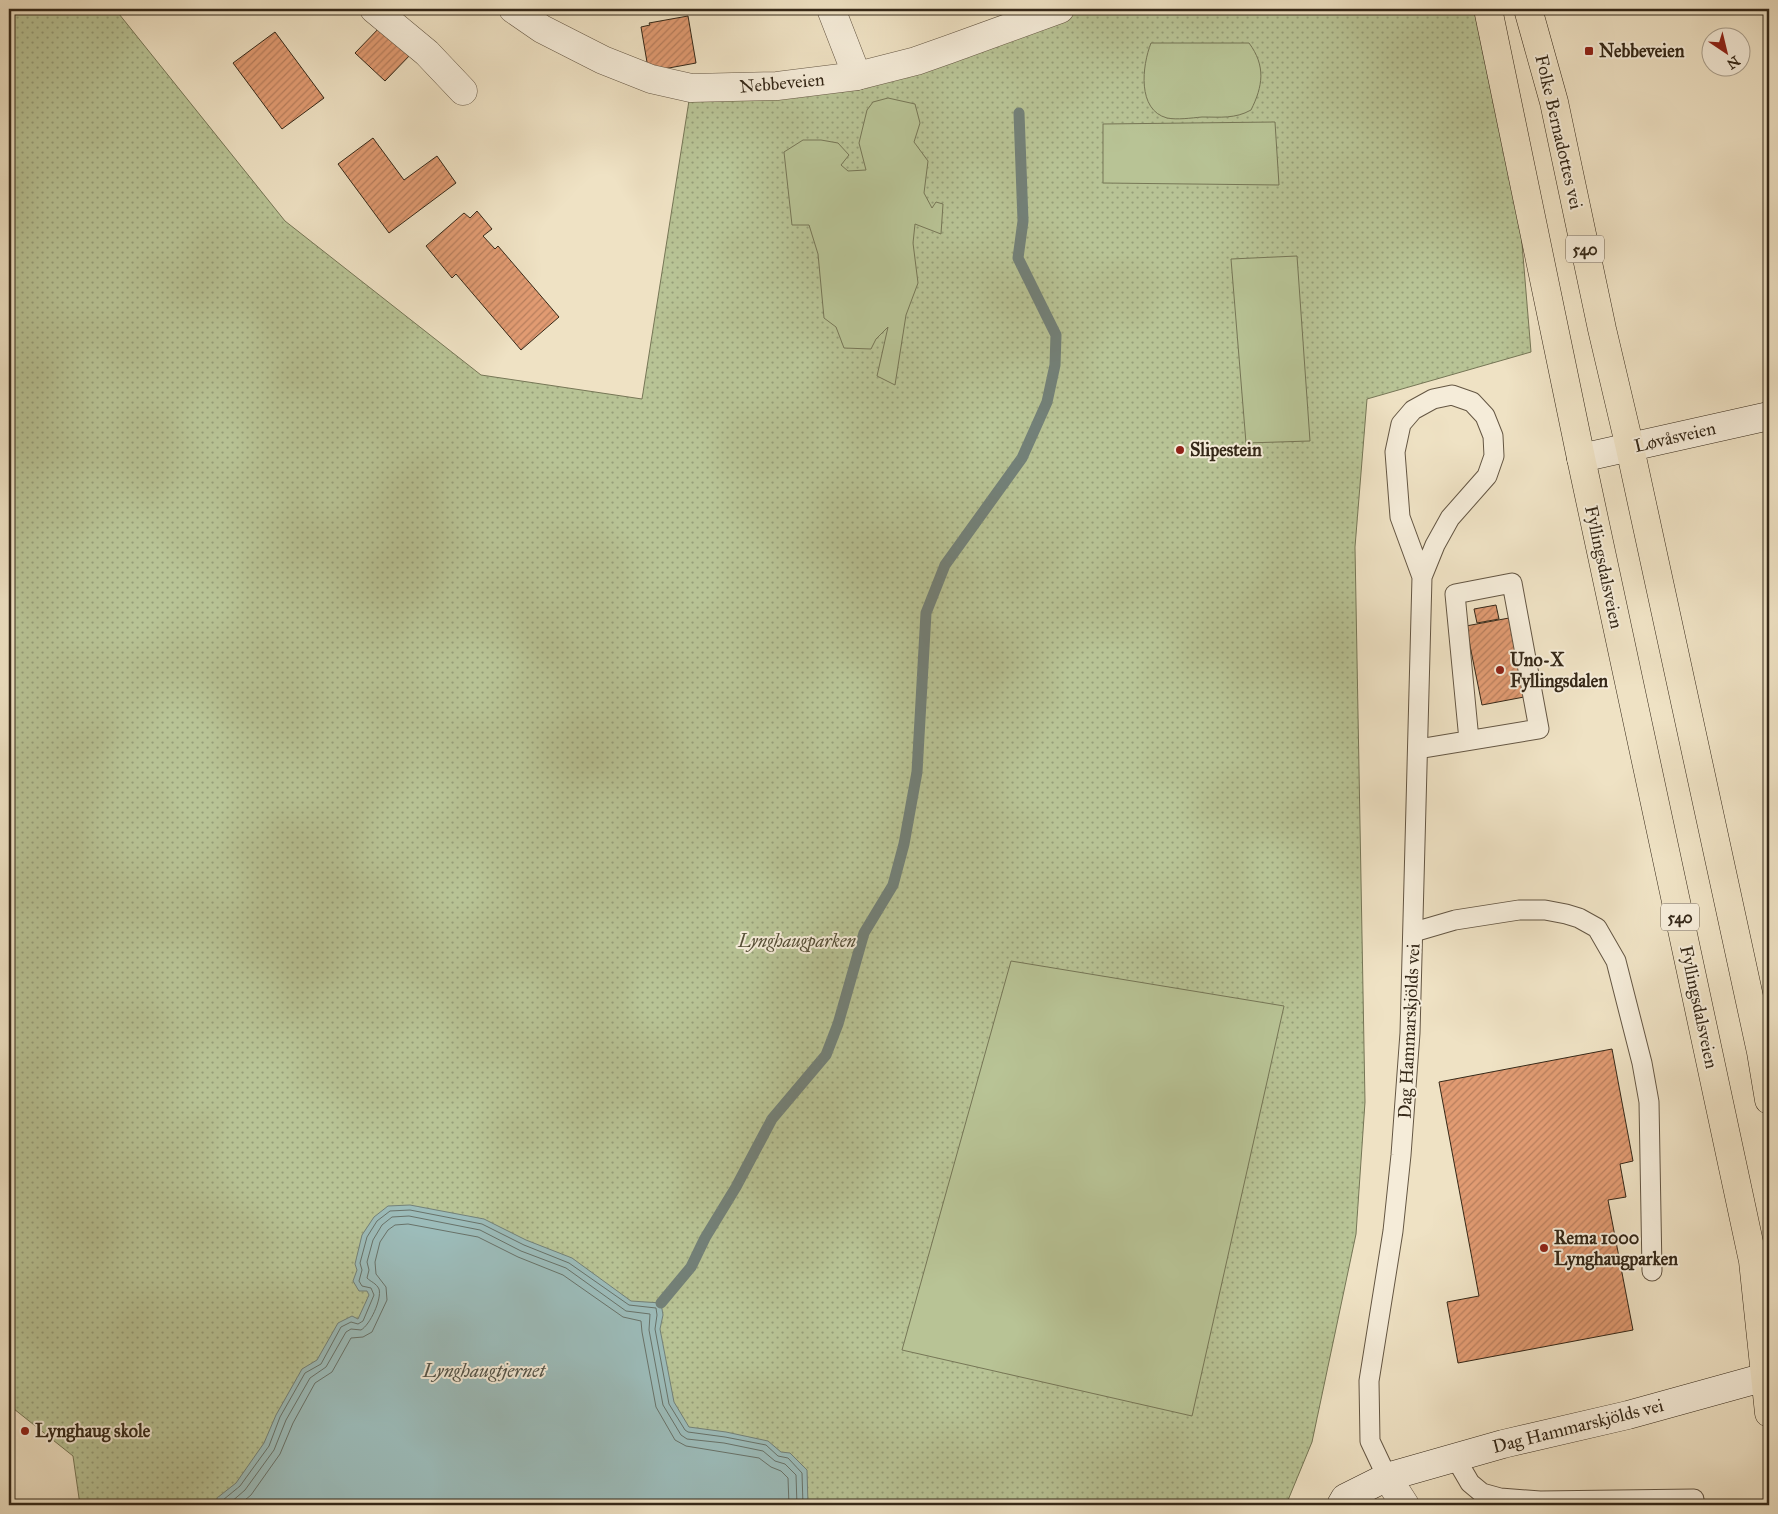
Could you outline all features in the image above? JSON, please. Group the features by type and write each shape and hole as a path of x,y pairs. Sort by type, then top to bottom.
{"main road":[{"name":"540","path":"1488,9 1581,458"},
{"name":"Folke Bernadottes vei","path":"1528,9 1554,102 1761,1052 1769,1100"},
{"name":"Fyllingsdalsveien","path":"1581,458 1753,1260 1767,1377 1769,1413"}],"street":[{"path":"374,9 428,52 463,91"},
{"name":"Nebbeveien","path":"512,9 542,29 603,60 651,79 691,88 777,86 856,76 916,61 1031,14 1060,9"},
{"path":"831,9 856,76"},
{"name":"Løvåsveien","path":"1581,458 1769,416"},
{"name":"Dag Hammarskjölds vei","path":"1341,1505 1345,1498 1387,1478 1503,1444 1628,1414 1767,1377"},
{"name":"Dag Hammarskjölds vei","path":"1387,1478 1405,1505"}],"lane":[{"name":"Dag Hammarskjölds vei","path":"1387,1478 1370,1441 1368,1381 1393,1231 1410,1033 1422,578 1435,545 1450,518 1487,476 1494,456 1493,436 1484,416 1472,402 1452,395 1433,398 1413,410 1400,424 1394,452 1400,517 1422,578"},
{"path":"1418,748 1469,740 1539,729 1512,583 1455,594 1469,740"},
{"path":"1414,932 1455,920 1519,910 1544,910 1566,914 1596,928 1616,961 1642,1063 1649,1102 1652,1271"},
{"path":"1456,1459 1470,1483 1482,1493 1500,1498 1540,1501 1694,1498"}],"green space":[{"name":"Lynghaugparken","path":"9,9 115,9 285,221 481,375 642,399 691,88 777,86 1060,9 1488,9 1511,111 1531,352 1367,399 1355,547 1365,1102 1356,1234 1312,1442 1286,1505 80,1505 73,1456 9,1405"},
{"path":"1151,43 1249,43 1258,60 1261,76 1258,93 1251,110 1227,117 1175,119 1167,118 1157,113 1151,106 1146,97 1144,75 1145,63"},
{"path":"888,98 915,104 920,123 914,142 928,161 924,193 932,208 936,202 943,204 941,234 915,224 913,243 918,283 906,315 895,385 877,376 888,327 876,339 871,349 844,348 836,327 824,318 818,254 809,225 792,225 784,152 803,140 821,140 838,143 849,155 841,165 848,171 866,170 859,143 867,110 873,102"},
{"path":"1275,122 1279,185 1103,183 1103,124"},
{"path":"1297,256 1310,441 1246,443 1231,259"},
{"path":"1011,961 1284,1006 1192,1416 902,1350"}],"water":[{"name":"Lynghaugtjernet","path":"410,1205 484,1219 526,1240 572,1258 631,1301 661,1303 663,1315 660,1329 674,1402 689,1427 726,1432 768,1441 781,1452 790,1453 807,1470 808,1505 218,1505 217,1498 236,1483 264,1443 276,1415 302,1369 317,1360 338,1323 352,1316 358,1319 369,1295 367,1291 359,1291 353,1281 357,1270 355,1264 362,1235 374,1217 388,1206"}],"building":[{"path":"688,16 696,63 658,70 648,68 641,27 650,25 649,23"},
{"path":"383,24 413,52 385,81 355,53"},
{"path":"275,32 324,98 282,129 233,63"},
{"path":"373,138 404,180 437,156 456,183 389,233 338,164"},
{"path":"477,211 492,229 483,236 495,249 498,246 559,317 521,350 456,274 452,278 426,246 464,213 470,218"},
{"path":"1496,605 1499,619 1477,623 1474,609"},
{"path":"1509,618 1524,697 1482,705 1466,626"},
{"name":"Rema 1000 Lynghaugparken","path":"1612,1049 1633,1161 1620,1164 1626,1197 1608,1200 1633,1330 1458,1363 1447,1302 1479,1296 1439,1082"}],"waterway":[{"path":"661,1303 691,1267 705,1238 736,1187 772,1119 826,1055 838,1024 864,933 893,885 904,844 917,772 926,613 945,565 1022,458 1047,402 1055,365 1056,335 1018,258 1023,221 1019,113"}],"place":[{"name":"Nebbeveien","path":"1589,51"},
{"name":"Slipestein","path":"1180,450"},
{"name":"Uno-X Fyllingsdalen","path":"1500,670"},
{"name":"Rema 1000 Lynghaugparken","path":"1544,1248"},
{"name":"Lynghaug skole","path":"25,1431"}]}
